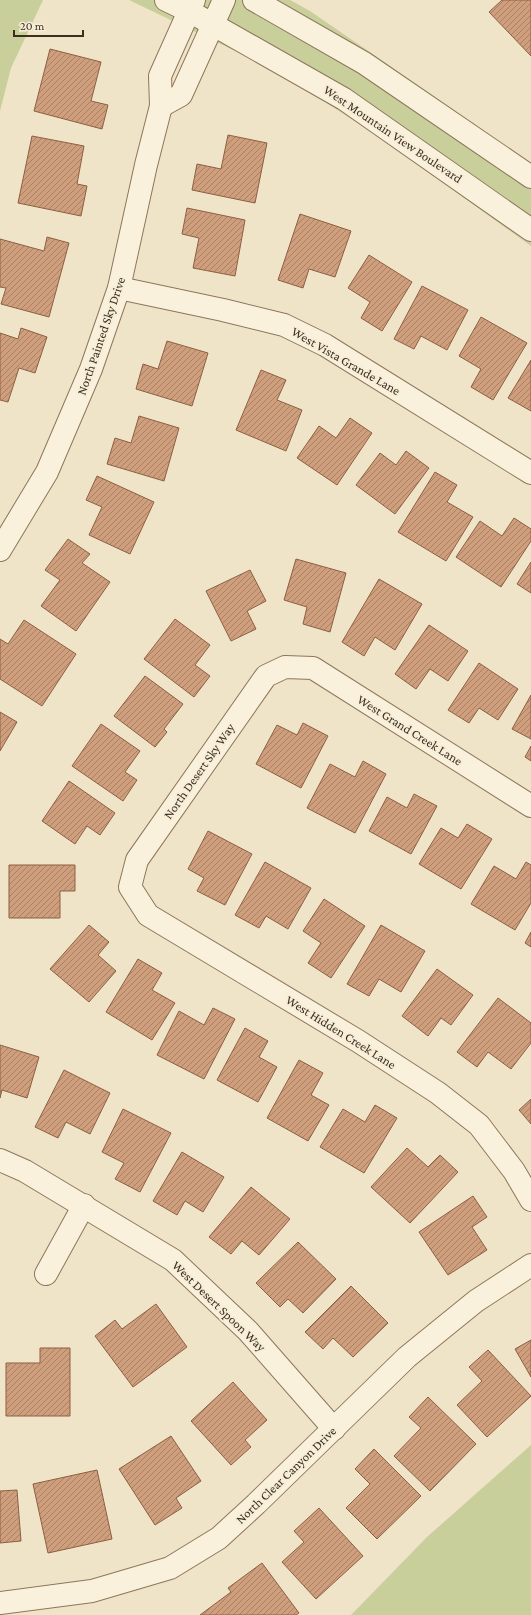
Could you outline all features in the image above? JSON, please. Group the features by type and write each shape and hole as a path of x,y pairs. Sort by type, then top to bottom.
{"street":[{"name":"West Mountain View Boulevard","path":"166,0 192,5 212,24 344,99 531,230"},
{"path":"161,106 181,95 224,0"},
{"path":"254,0 364,62 531,177"},
{"name":"North Painted Sky Drive","path":"0,550 47,472 92,369 120,288 146,165 161,106 160,76 192,5"},
{"name":"West Vista Grande Lane","path":"120,288 223,310 284,325 325,345 531,473"},
{"name":"West Grand Creek Lane","path":"285,667 313,668 531,806"},
{"name":"North Desert Sky Way","path":"130,887 137,860 261,683 266,676 285,667"},
{"name":"West Hidden Creek Lane","path":"130,887 148,914 358,1041 438,1093 479,1125 514,1171 531,1200"},
{"name":"West Desert Spoon Way","path":"0,1160 25,1171 84,1205 173,1260 248,1331 334,1429"},
{"path":"46,1274 84,1205"},
{"name":"North Clear Canyon Drive","path":"0,1603 92,1591 170,1568 219,1538 334,1429 412,1352 476,1301 531,1265"}],"green space":[{"path":"0,0 43,0 11,68 0,111"},
{"path":"129,0 290,0 310,11 531,163 531,246 381,138 275,70"},
{"path":"531,1445 531,1615 351,1615 427,1537"}],"building":[{"path":"502,0 531,0 531,56 489,12"},
{"path":"50,49 101,62 91,101 108,105 102,129 34,111"},
{"path":"228,135 267,143 255,203 192,190 197,164 221,169"},
{"path":"32,136 84,146 77,184 87,186 81,216 18,203"},
{"path":"187,208 245,220 235,276 193,268 199,238 182,234"},
{"path":"300,214 351,231 335,277 309,269 303,288 278,280"},
{"path":"47,237 69,243 49,317 1,304 6,288 0,287 0,239 44,251"},
{"path":"369,255 412,282 382,331 361,318 370,302 348,288"},
{"path":"422,286 468,310 447,350 421,336 414,349 394,339"},
{"path":"481,317 527,343 493,400 471,387 481,369 459,356"},
{"path":"21,328 47,337 35,373 19,368 8,402 0,400 0,333 18,339"},
{"path":"167,341 208,353 192,406 136,389 143,364 158,369"},
{"path":"531,360 531,411 508,398"},
{"path":"261,370 286,380 277,400 302,410 286,451 236,430"},
{"path":"139,416 179,428 164,481 107,464 115,438 131,443"},
{"path":"350,418 372,433 337,485 297,458 319,426 336,438"},
{"path":"406,451 429,468 395,514 356,485 380,453 396,465"},
{"path":"435,472 457,485 447,502 473,517 446,561 398,532"},
{"path":"97,476 154,502 130,554 89,535 102,507 86,500"},
{"path":"514,518 531,529 531,541 501,587 456,557 480,521 502,536"},
{"path":"68,539 90,554 82,563 110,582 76,631 41,606 60,580 45,570"},
{"path":"296,559 346,573 330,632 303,624 307,607 284,600"},
{"path":"531,562 531,593 517,584"},
{"path":"250,570 266,601 247,611 256,629 231,641 206,591"},
{"path":"379,579 422,604 395,650 375,637 364,656 342,642"},
{"path":"175,619 210,645 195,665 210,676 194,697 144,659"},
{"path":"24,620 76,654 42,706 0,679 0,639 8,644"},
{"path":"429,625 468,651 448,681 430,669 416,689 395,674"},
{"path":"479,663 518,689 498,720 479,708 469,723 448,710"},
{"path":"145,676 183,704 164,729 167,732 155,747 114,716"},
{"path":"531,695 531,739 512,729"},
{"path":"0,712 17,722 0,751"},
{"path":"303,723 328,736 301,788 256,764 277,725 297,735"},
{"path":"101,724 140,751 125,772 137,780 123,801 72,766"},
{"path":"531,746 531,761 525,757"},
{"path":"363,761 386,774 355,833 307,808 330,764 355,777"},
{"path":"69,781 115,813 100,835 87,826 75,844 42,821"},
{"path":"414,794 437,806 411,854 369,831 387,797 407,808"},
{"path":"467,824 492,839 461,889 419,864 441,828 458,838"},
{"path":"208,831 252,854 225,905 197,891 204,878 188,869"},
{"path":"265,862 311,888 288,929 266,916 259,928 235,915"},
{"path":"526,862 531,865 531,903 515,930 471,904 494,866 516,879"},
{"path":"9,865 75,865 75,891 60,891 60,918 9,918"},
{"path":"324,899 365,926 331,978 308,963 321,943 303,931"},
{"path":"89,925 109,942 98,955 116,971 89,1002 50,969"},
{"path":"381,925 425,951 401,992 379,979 369,996 347,984"},
{"path":"531,932 531,947 525,943"},
{"path":"138,959 162,973 152,990 175,1003 152,1040 106,1012"},
{"path":"437,969 473,995 451,1025 441,1018 428,1036 402,1016"},
{"path":"498,998 531,1023 531,1043 511,1069 488,1052 477,1067 457,1052"},
{"path":"213,1008 235,1019 204,1079 157,1055 179,1011 204,1025"},
{"path":"245,1028 268,1041 259,1057 277,1067 258,1102 217,1080"},
{"path":"0,1045 39,1057 27,1098 2,1090 0,1098"},
{"path":"299,1060 323,1073 311,1095 329,1105 308,1141 267,1118"},
{"path":"64,1070 110,1093 90,1134 66,1122 58,1138 35,1127"},
{"path":"531,1099 531,1124 519,1110"},
{"path":"375,1105 397,1118 364,1173 320,1147 343,1109 365,1122"},
{"path":"123,1109 171,1133 140,1192 115,1179 124,1163 102,1152"},
{"path":"407,1148 428,1167 440,1155 458,1172 410,1223 371,1187"},
{"path":"182,1152 224,1177 203,1212 185,1201 177,1215 153,1201"},
{"path":"251,1187 290,1219 259,1255 242,1241 231,1254 209,1237"},
{"path":"473,1196 487,1217 472,1227 487,1250 448,1275 419,1232"},
{"path":"298,1242 336,1279 303,1313 288,1299 280,1307 256,1283"},
{"path":"351,1286 388,1323 353,1357 333,1338 323,1349 305,1332"},
{"path":"156,1304 187,1347 133,1387 95,1336 115,1320 122,1329"},
{"path":"531,1340 531,1377 515,1349"},
{"path":"40,1348 70,1348 70,1416 6,1416 6,1363 40,1363"},
{"path":"488,1350 531,1396 487,1437 457,1405 482,1381 469,1367"},
{"path":"233,1382 267,1420 245,1440 251,1447 231,1465 191,1421"},
{"path":"428,1397 476,1444 430,1491 394,1456 421,1428 409,1417"},
{"path":"171,1436 201,1481 176,1498 182,1508 155,1525 119,1469"},
{"path":"374,1449 421,1496 377,1539 346,1508 370,1484 355,1469"},
{"path":"97,1470 112,1539 48,1553 33,1484"},
{"path":"17,1490 21,1541 0,1543 0,1491"},
{"path":"319,1508 363,1556 316,1599 282,1562 304,1542 294,1531"},
{"path":"262,1563 299,1613 296,1615 200,1615 231,1592 228,1588"}]}
